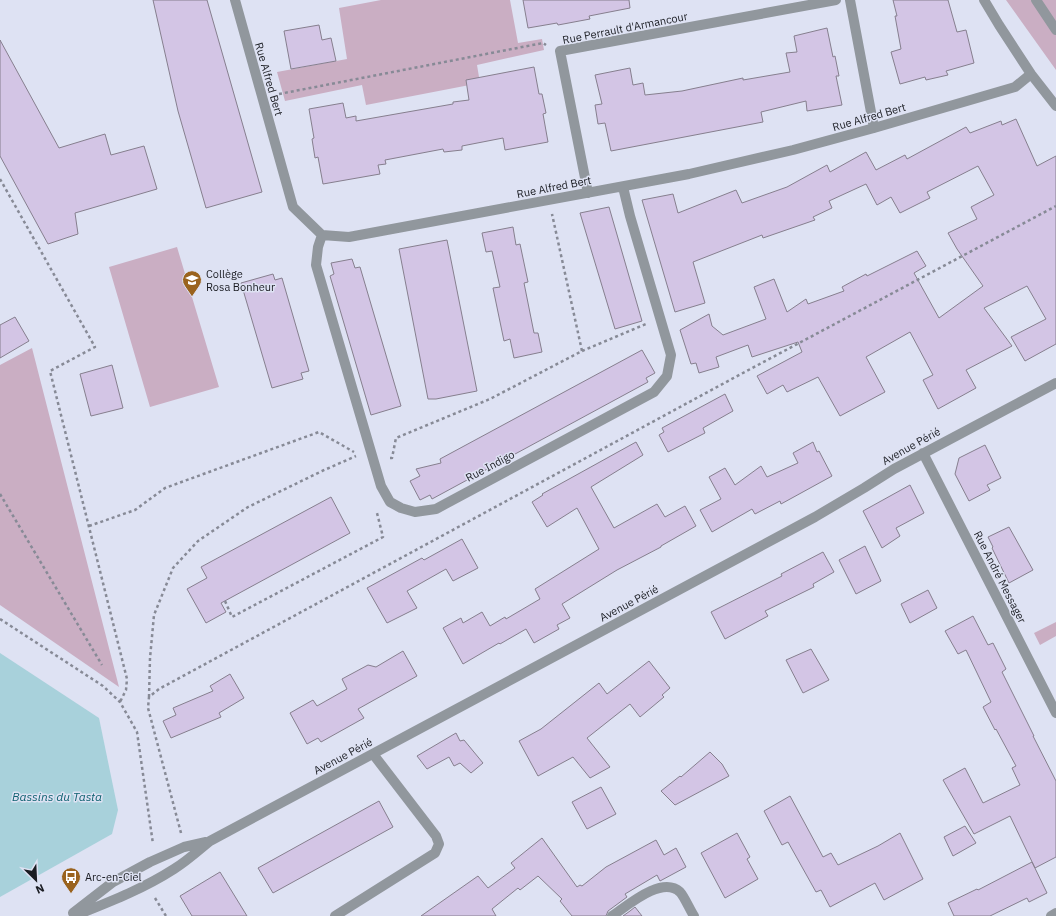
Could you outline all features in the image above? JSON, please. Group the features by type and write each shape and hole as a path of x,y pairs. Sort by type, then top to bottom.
{"street":[{"name":"Rue Alfred Bert","path":"234,0 293,207 322,235 349,237 623,187 696,172 793,150 1015,87 1032,74"},
{"name":"Rue Perrault d'Armancour","path":"588,193 560,52 836,0"},
{"path":"850,0 874,128"},
{"path":"984,0 1032,74 1056,106"},
{"path":"1036,0 1056,30"},
{"name":"Rue Indigo","path":"322,235 318,247 316,265 381,486 390,502 401,508 416,512 436,509 654,392 667,376 671,354 630,216 623,187"},
{"name":"Avenue Périé","path":"74,916 119,898 175,869 210,841 815,517 894,469 1056,383"},
{"name":"Rue André Messager","path":"923,453 1056,713"},
{"path":"335,916 435,853 439,844 436,836 373,754"},
{"name":"Avenue Périé","path":"69,916 112,882 150,862 184,847 210,841"},
{"path":"612,916 643,895 658,888 672,886 681,892 694,916"},
{"path":"1051,916 1056,913"}],"path":[{"path":"262,98 543,43 560,52"},
{"path":"0,178 95,348 50,371 127,679 126,690 120,702"},
{"path":"549,200 582,351"},
{"path":"149,698 159,690 741,374 1056,206"},
{"path":"373,458 392,458 396,438 490,399 582,351 660,319"},
{"path":"89,526 135,510 165,488 319,432 352,452 360,454 248,507 198,541 173,568 154,615 150,658 148,708 184,847"},
{"path":"0,494 102,665"},
{"path":"225,601 232,617 383,537 375,507"},
{"path":"0,619 103,686 120,702 137,732 154,851 147,855 150,862"},
{"path":"155,897 166,916"}],"shaded area":[{"path":"381,0 510,0 518,43 542,39 544,50 477,65 480,83 366,105 362,85 285,101 277,72 347,59 339,8"},
{"path":"1006,0 1056,0 1056,70"},
{"path":"177,247 219,387 150,407 109,267"},
{"path":"32,348 119,687 0,605 0,365"},
{"path":"1056,622 1056,636 1040,645 1034,633"}],"water":[{"name":"Bassins du Tasta","path":"0,653 99,718 118,810 112,834 0,897"}],"building":[{"path":"153,0 207,0 262,192 206,208 178,111"},
{"path":"523,0 629,0 630,8 589,16 590,19 558,25 557,23 528,28"},
{"path":"893,0 948,0 957,32 966,30 974,63 946,71 948,75 926,80 925,77 900,84 891,52 901,49 895,16 897,16"},
{"path":"319,25 322,40 331,38 336,61 291,69 284,31"},
{"path":"827,28 833,57 835,56 839,76 836,76 842,105 807,111 806,101 761,112 763,122 611,151 605,123 598,124 595,105 602,104 595,75 630,68 633,85 643,83 645,95 682,91 743,78 743,80 790,72 786,53 797,52 794,36"},
{"path":"0,40 59,148 105,134 111,155 144,146 157,189 75,213 78,234 48,244 0,156"},
{"path":"534,67 539,94 542,94 546,113 543,114 548,142 505,150 503,138 462,146 462,150 444,152 443,149 385,160 386,164 378,165 380,174 323,184 318,157 315,158 312,139 314,138 309,109 343,103 346,118 356,116 356,121 453,104 453,102 469,100 466,80"},
{"path":"1016,119 1037,166 1056,156 1056,344 1025,361 1011,337 1046,319 1027,286 984,308 1012,346 966,370 976,388 938,409 923,380 933,375 910,332 866,357 885,392 840,416 818,377 787,392 783,385 767,394 757,376 802,352 798,342 752,357 748,345 716,357 719,367 699,373 696,363 691,364 680,330 709,314 712,326 723,335 766,319 754,287 774,279 787,312 806,299 808,304 844,291 842,287 866,274 867,276 917,251 926,266 914,273 939,318 983,286 957,249 948,233 977,219 971,207 994,195 978,166 927,192 930,198 900,213 891,197 877,205 866,184 829,201 832,208 813,217 815,220 763,238 762,235 693,262 705,303 675,312 642,200 673,194 678,213 736,190 742,203 787,187 827,165 830,172 866,152 876,170 905,155 907,159 966,127 970,133 1001,121 1002,125"},
{"path":"609,207 642,321 615,329 580,213"},
{"path":"513,227 516,245 520,244 528,282 524,283 534,333 538,333 542,352 514,358 510,339 504,341 493,288 500,287 492,251 486,252 482,233"},
{"path":"447,240 477,391 436,399 428,399 399,249"},
{"path":"352,259 355,268 360,267 401,406 371,415 330,276 334,274 331,263"},
{"path":"273,274 275,280 282,278 309,371 301,373 303,379 272,388 241,283"},
{"path":"15,317 29,341 0,358 0,325"},
{"path":"642,350 655,373 646,378 648,382 432,499 430,495 420,500 410,481 420,476 416,469 441,463 440,459"},
{"path":"112,365 123,408 91,416 80,374"},
{"path":"725,394 733,411 703,428 705,433 668,452 659,435 664,432 662,428"},
{"path":"636,442 643,455 591,487 614,528 657,504 665,517 685,506 696,526 661,547 617,570 562,604 570,618 557,625 559,629 534,643 526,629 463,664 443,628 461,618 463,623 482,612 490,626 505,617 506,619 540,599 535,589 599,549 577,508 547,527 532,502 543,495 542,494"},
{"path":"813,442 817,452 819,451 832,476 781,504 780,501 755,514 752,509 712,532 700,510 721,499 709,477 725,468 735,485 761,466 767,477 798,463 793,453"},
{"path":"985,445 1001,478 987,485 990,490 969,501 955,474 959,458"},
{"path":"910,485 924,513 896,528 900,536 882,548 863,511"},
{"path":"331,497 350,533 221,603 226,612 206,623 187,589 207,578 201,567"},
{"path":"1009,527 1033,570 1009,583 988,537"},
{"path":"462,539 478,568 453,581 446,569 407,591 417,608 387,623 367,588 422,558 424,560"},
{"path":"865,546 881,581 856,594 839,560"},
{"path":"823,552 834,572 813,584 814,587 765,611 768,616 725,639 711,612 782,576 781,574"},
{"path":"928,590 937,608 910,623 901,604"},
{"path":"973,616 988,645 993,643 1006,669 1002,672 1056,781 1056,857 1035,868 1010,816 974,834 943,780 965,768 983,803 1020,785 1012,768 1016,766 983,707 991,702 966,650 958,654 945,631"},
{"path":"811,649 829,680 803,693 786,660"},
{"path":"403,651 417,676 358,709 364,718 321,742 318,738 307,744 290,713 313,700 317,706 347,689 342,679 368,665 376,667"},
{"path":"649,661 670,688 662,695 664,697 640,717 630,704 587,738 610,767 590,778 573,757 538,776 519,741 541,729 599,683 607,694"},
{"path":"230,674 244,698 219,713 221,717 171,738 163,721 176,715 173,708 213,691 210,686"},
{"path":"456,733 460,741 464,740 483,763 471,773 460,763 454,766 449,757 427,769 417,756"},
{"path":"710,752 722,764 729,776 675,805 661,791 680,776 681,777"},
{"path":"601,787 616,814 587,829 572,802"},
{"path":"790,796 823,857 831,853 838,865 878,846 900,833 923,879 884,900 875,883 830,907 821,890 816,892 788,842 782,845 764,811"},
{"path":"379,801 393,827 273,893 258,868"},
{"path":"965,826 976,843 953,856 944,837"},
{"path":"737,833 750,857 747,859 758,879 725,898 701,853"},
{"path":"542,838 577,887 580,885 582,886 606,867 656,840 664,855 676,848 686,867 660,881 657,875 625,894 627,897 608,911 606,916 572,916 560,901 562,899 538,876 520,890 518,888 492,909 496,916 421,916 478,876 488,888 515,868 511,863"},
{"path":"1032,862 1047,893 1029,902 1027,898 990,916 954,916 948,903 977,889 978,890"},
{"path":"220,872 247,916 192,916 180,896"},
{"path":"635,907 642,916 623,916 630,911"}],"place":[{"name":"Collège Rosa Bonheur","path":"192,297"},
{"name":"Arc-en-Ciel","path":"71,894"}]}
